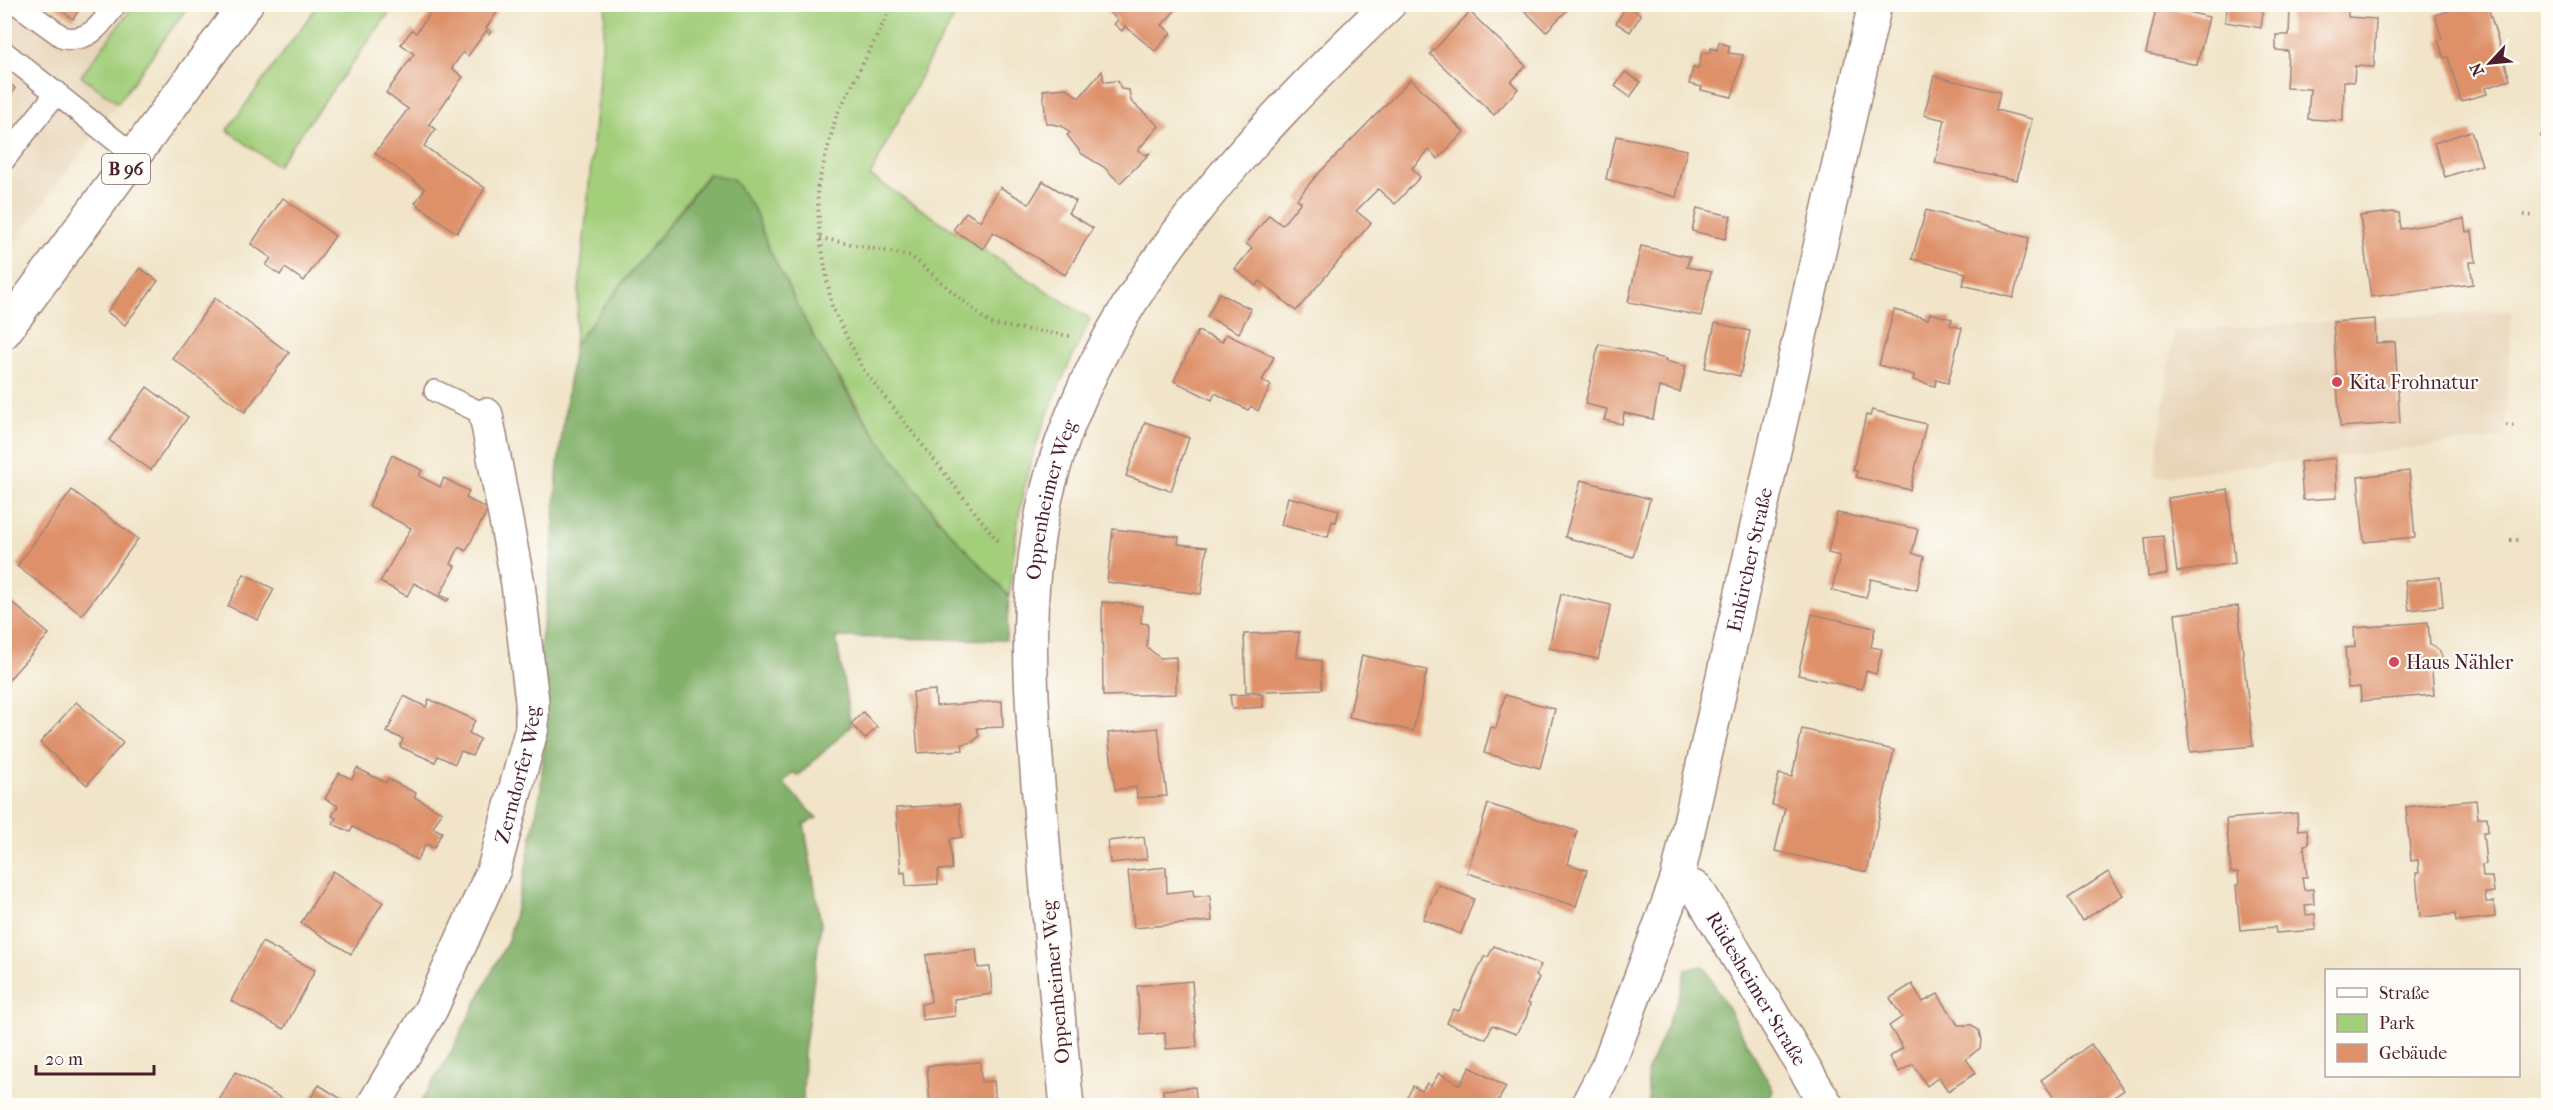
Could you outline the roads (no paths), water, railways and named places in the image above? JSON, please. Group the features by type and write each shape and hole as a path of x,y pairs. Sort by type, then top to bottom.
{"street":[{"name":"B 96","path":"4,332 246,4"},
{"name":"Oppenheimer Weg","path":"1067,1106 1029,684 1031,607 1045,501 1083,389 1106,341 1199,207 1274,121 1389,4"},
{"name":"Enkircher Straße","path":"1587,1106 1608,1066 1677,880 1875,4"},
{"name":"Zerndorfer Weg","path":"374,1106 431,1009 494,868 532,728 532,701 518,584 486,415"},
{"name":"Rüdesheimer Straße","path":"1677,880 1697,889 1827,1106"}],"lane":[{"path":"17,4 64,38 71,39 94,33 116,4"},
{"path":"4,52 135,156"},
{"path":"4,160 57,92"},
{"path":"435,392 486,415"}],"place":[{"name":"Kita Frohnatur","path":"2337,382"},
{"name":"Haus Nähler","path":"2394,662"}]}
